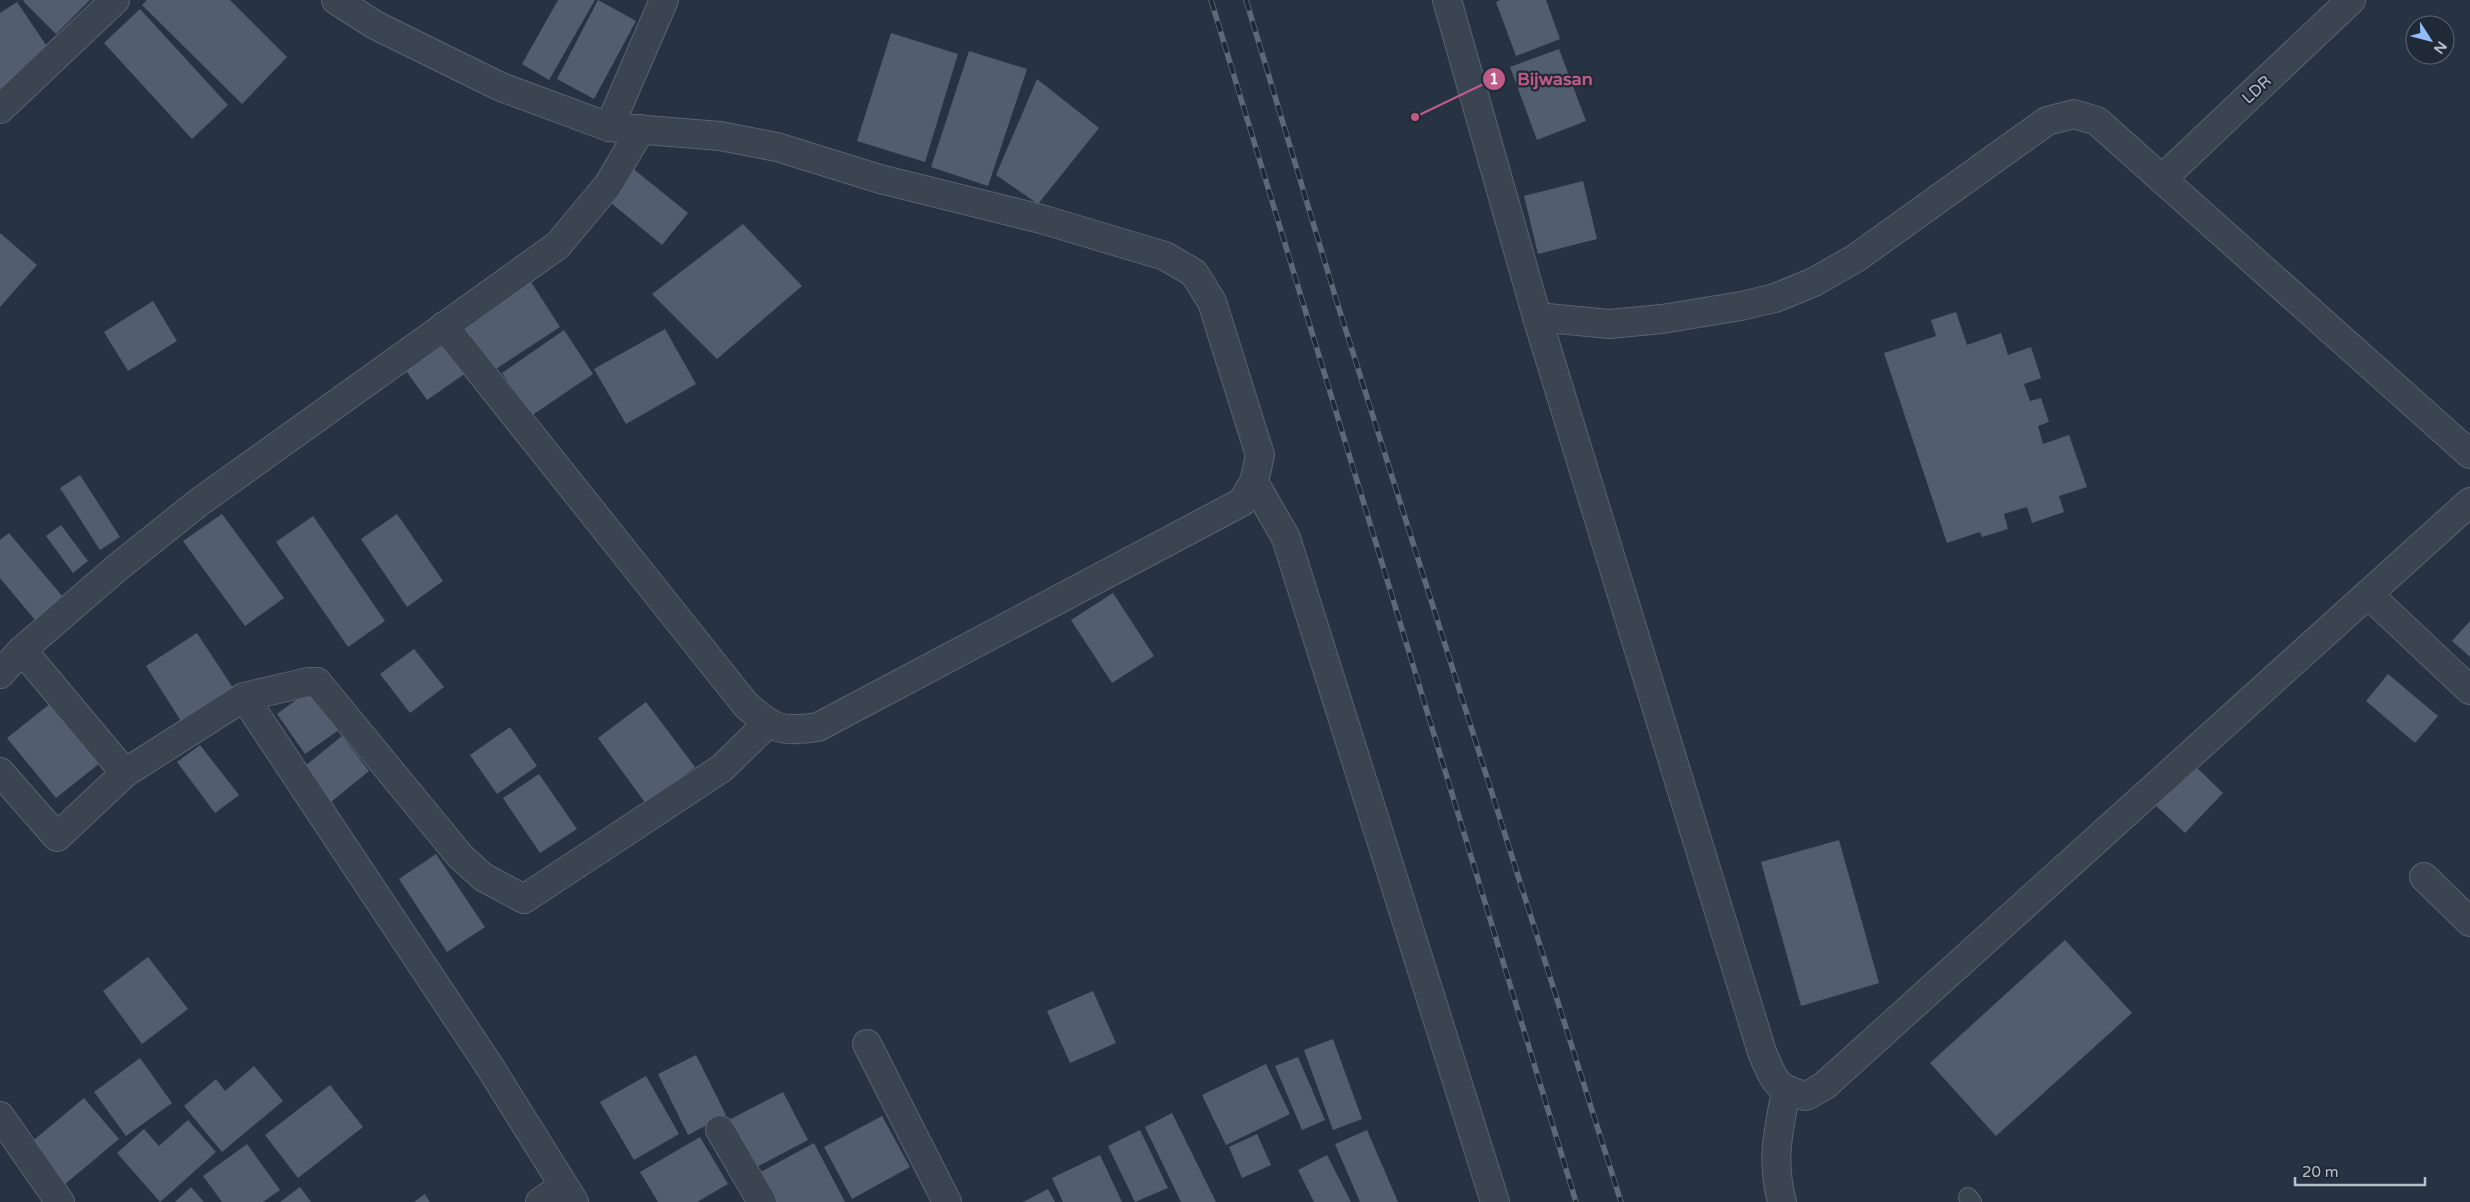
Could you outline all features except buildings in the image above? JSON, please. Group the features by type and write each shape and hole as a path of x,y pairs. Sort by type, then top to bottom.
{"street":[{"path":"0,109 116,0"},
{"path":"336,0 375,25 502,87 609,127 720,136 777,146 880,179 1041,219 1121,242 1172,260 1194,273 1212,302 1260,455 1254,482 1242,502 818,727 790,731 767,724 746,705 444,326"},
{"path":"609,127 664,0"},
{"path":"1447,0 1538,316 1762,1052 1773,1078 1786,1092 1806,1096 1824,1086 2470,502"},
{"name":"LDR","path":"2162,179 2351,0"},
{"path":"1538,316 1609,324 1662,319 1741,306 1775,298 1814,282 1856,258 2047,121 2074,114 2097,121 2470,454"},
{"path":"0,674 22,650 118,567 198,503 558,245 608,185 641,129"},
{"path":"1254,482 1286,538 1492,1201"},
{"path":"2368,594 2470,690"},
{"path":"22,650 125,773"},
{"path":"0,772 57,837 125,773 244,697 308,682 317,682 460,856 484,877 524,899 722,768 767,724"},
{"path":"244,697 488,1064 569,1194 540,1202"},
{"path":"2424,877 2470,922"},
{"path":"867,1044 947,1202"},
{"path":"1782,1202 1776,1182 1775,1145 1786,1092"},
{"path":"0,1116 60,1202"},
{"path":"720,1130 762,1202"}],"railway":[{"path":"1211,0 1576,1202"},
{"path":"1246,0 1336,299 1621,1202"}],"place":[{"name":"Bijwasan","path":"1415,117"}]}
